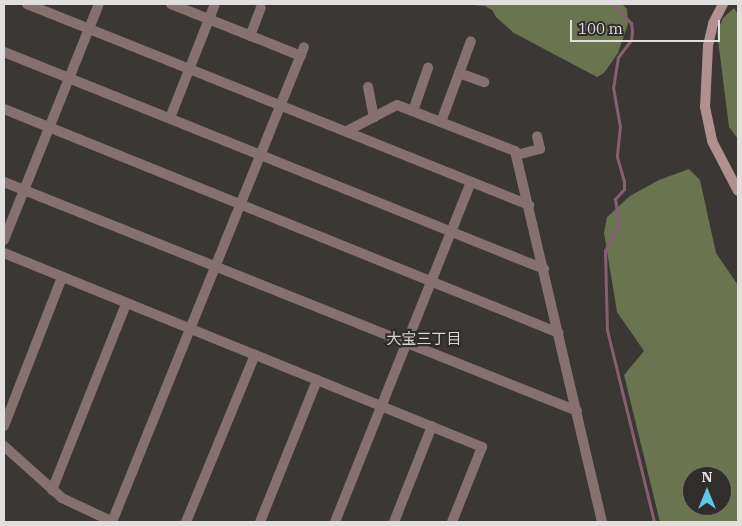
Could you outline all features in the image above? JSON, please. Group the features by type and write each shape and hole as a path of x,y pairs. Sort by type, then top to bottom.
{"street":[{"path":"26,4 529,204"},
{"path":"4,240 90,29 98,4"},
{"path":"4,446 52,490 74,506 112,522 302,51 250,36 171,4"},
{"path":"170,118 216,4"},
{"path":"723,4 713,24 708,46 705,106 712,140 738,191"},
{"path":"250,36 261,8"},
{"path":"440,122 471,41"},
{"path":"4,52 544,269"},
{"path":"413,111 428,68"},
{"path":"459,73 484,82"},
{"path":"368,88 374,117"},
{"path":"346,131 397,105 515,151 529,204 602,522"},
{"path":"4,109 559,333"},
{"path":"516,155 540,149 537,136"},
{"path":"4,182 577,411"},
{"path":"335,522 471,182"},
{"path":"4,254 482,447 452,522"},
{"path":"4,426 62,277"},
{"path":"52,490 126,304"},
{"path":"186,522 255,354"},
{"path":"260,522 317,380"},
{"path":"394,522 432,426"}],"green space":[{"path":"460,4 622,4 627,9 628,24 618,53 604,73 597,77 514,33 496,17 492,10 485,6"},
{"path":"734,8 738,14 738,139 729,127 717,32 723,18"},
{"path":"689,169 700,180 716,253 738,285 738,522 660,522 624,375 644,351 617,312 604,233 607,217 630,196 659,180"}],"waterway":[{"path":"612,4 631,23 632,31 631,40 618,57 613,87 620,126 617,157 624,181 624,189 615,199 619,223 605,250 607,330 654,522"}],"district":[{"name":"大宝三丁目","path":"424,339"}]}
